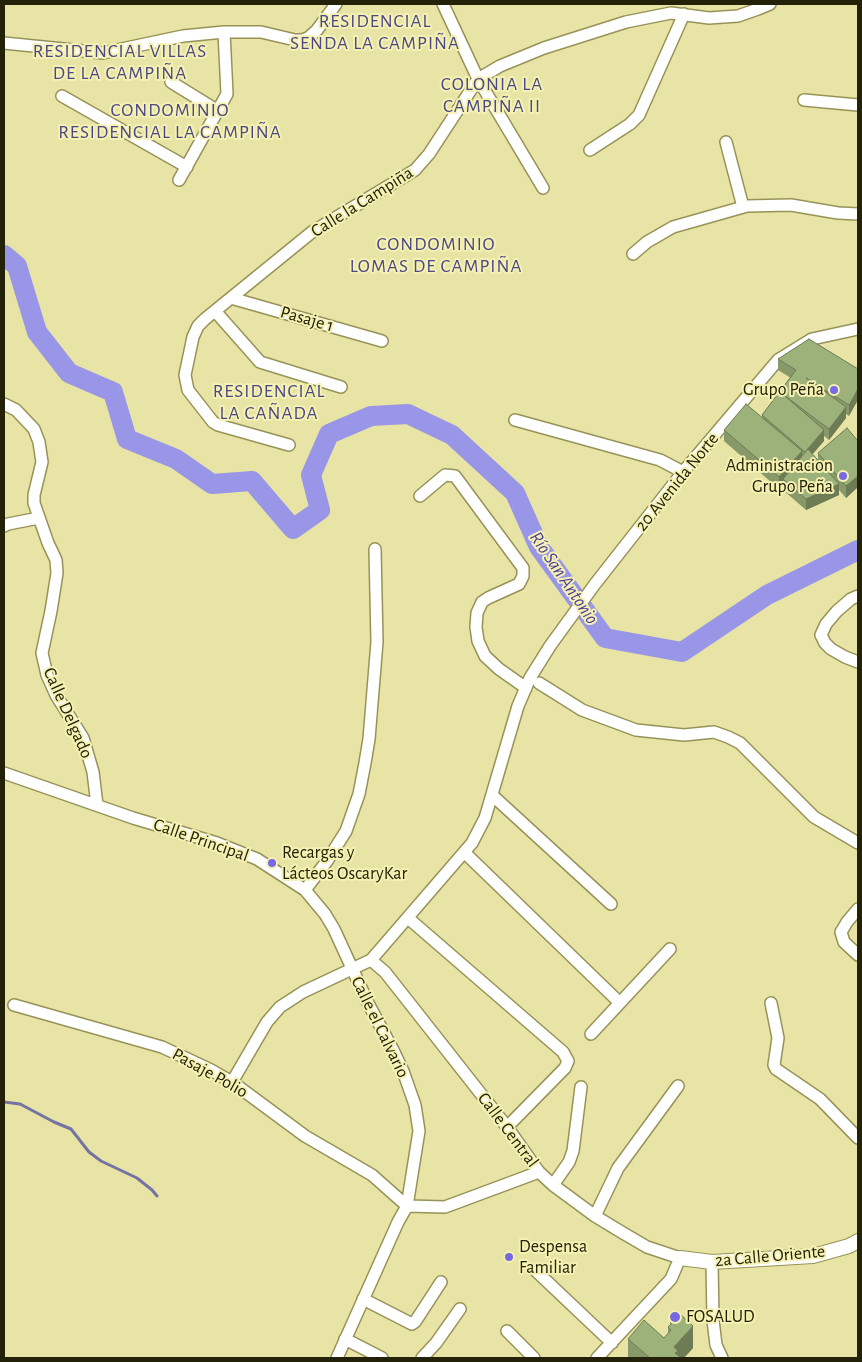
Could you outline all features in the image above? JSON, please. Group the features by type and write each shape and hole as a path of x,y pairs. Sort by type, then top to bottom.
{"main road":[{"name":"2a Calle Oriente","path":"680,1258 712,1262 813,1256 849,1246 858,1241"}],"street":[{"path":"4,43 103,53 183,36 224,32 261,32 288,39 302,40 308,38 317,30 336,4"},
{"path":"442,4 478,79 543,188"},
{"path":"663,4 671,13"},
{"name":"Calle la Campiña","path":"289,445 224,427 213,422 188,390 185,375 195,331 198,326 312,232 415,170 429,154 478,79 517,59 562,42 626,22 671,13 709,18 738,16 770,4"},
{"path":"590,150 630,124 638,115 684,14"},
{"path":"179,180 227,94 224,32"},
{"path":"171,82 218,111"},
{"path":"62,96 187,167"},
{"path":"804,100 858,105"},
{"path":"726,142 743,206"},
{"path":"633,254 647,242 673,227 743,206 791,205 838,213 858,214"},
{"name":"Pasaje 1","path":"231,298 382,341"},
{"path":"215,311 260,362 341,387"},
{"name":"20 Avenida Norte","path":"532,683 550,646 595,584 683,472 778,360 812,339 858,329"},
{"name":"Calle Delgado","path":"4,404 16,410 34,429 39,442 42,462 34,495 34,503 56,560 57,572 42,653 47,675 56,695 83,738 93,772 97,805"},
{"path":"515,420 660,460 683,472"},
{"path":"420,496 445,475 455,476 523,568 523,576 519,584 482,602 477,614 478,641 485,656 499,669 532,683 582,710 636,730 684,735 714,732 728,737 740,743 814,818 858,843"},
{"path":"4,526 39,518"},
{"path":"305,890 327,861 346,831 358,794 370,739 377,642 375,549"},
{"path":"858,596 851,599 837,611 826,624 821,635 831,649 858,662"},
{"name":"Calle el Calvario","path":"337,1358 407,1206 419,1131 415,1105 394,1050 352,969 371,960 465,853 480,831 516,714 532,683"},
{"name":"Calle Principal","path":"4,773 234,849 257,859 305,890 330,922 352,969"},
{"path":"492,794 611,904"},
{"path":"465,853 620,1003"},
{"path":"858,909 841,932 844,942 858,955"},
{"path":"408,918 563,1052 568,1061 565,1068 507,1127"},
{"path":"591,1034 670,949"},
{"name":"Calle Central","path":"371,960 384,972 507,1127 539,1172 595,1216 647,1247 680,1258"},
{"path":"232,1082 267,1022 280,1007 303,992 352,969"},
{"path":"771,1003 778,1038 774,1065 776,1069 820,1099 858,1138"},
{"name":"Pasaje Polio","path":"14,1005 162,1047 232,1082 305,1136 372,1175 407,1206"},
{"path":"595,1216 618,1168 678,1086"},
{"path":"554,1185 569,1162 573,1151 581,1087"},
{"path":"407,1206 445,1207 483,1197 539,1172"},
{"path":"598,1358 671,1279 680,1258"},
{"path":"712,1262 713,1320 716,1345 722,1358"},
{"path":"536,1271 612,1342"},
{"path":"363,1299 412,1324 442,1282"},
{"path":"422,1358 436,1343 460,1309"},
{"path":"507,1331 534,1358"},
{"path":"345,1339 382,1358"}],"building":[{"path":"809,339 858,369 858,389 849,405 806,378 846,407 829,429 785,396 824,430 805,452 762,415 796,370 778,359"},
{"name":"Grupo Peña","path":"746,404 802,451 779,477 724,430"},
{"name":"Administracion Grupo Peña","path":"847,428 858,441 858,476 846,486 818,453"},
{"path":"808,449 839,484 806,499 783,479"},
{"path":"677,1311 693,1326 674,1347 678,1351 675,1353 681,1358 650,1358 628,1339 644,1320 664,1338 671,1330 668,1327 673,1322 670,1320"}],"waterway":[{"name":"Río San Antonio","path":"4,255 17,266 37,332 69,373 113,392 127,439 176,459 212,484 252,481 293,529 320,510 311,475 329,434 371,416 408,414 452,435 515,493 539,547 605,638 682,652 767,595 858,550"},
{"path":"4,1102 20,1104 71,1129 89,1152 101,1161 137,1178 157,1196"}],"place":[{"name":"Grupo Peña","path":"834,390"},
{"name":"Administracion Grupo Peña","path":"843,476"},
{"name":"Recargas y Lácteos OscaryKar","path":"272,863"},
{"name":"Despensa Familiar","path":"509,1257"},
{"name":"FOSALUD","path":"675,1317"}],"district":[{"name":"RESIDENCIAL SENDA LA CAMPIÑA","path":"375,32"},
{"name":"RESIDENCIAL VILLAS DE LA CAMPIÑA","path":"120,62"},
{"name":"COLONIA LA CAMPIÑA II","path":"492,95"},
{"name":"CONDOMINIO RESIDENCIAL LA CAMPIÑA","path":"170,121"},
{"name":"CONDOMINIO LOMAS DE CAMPIÑA","path":"436,255"},
{"name":"RESIDENCIAL LA CAÑADA","path":"269,402"}]}
